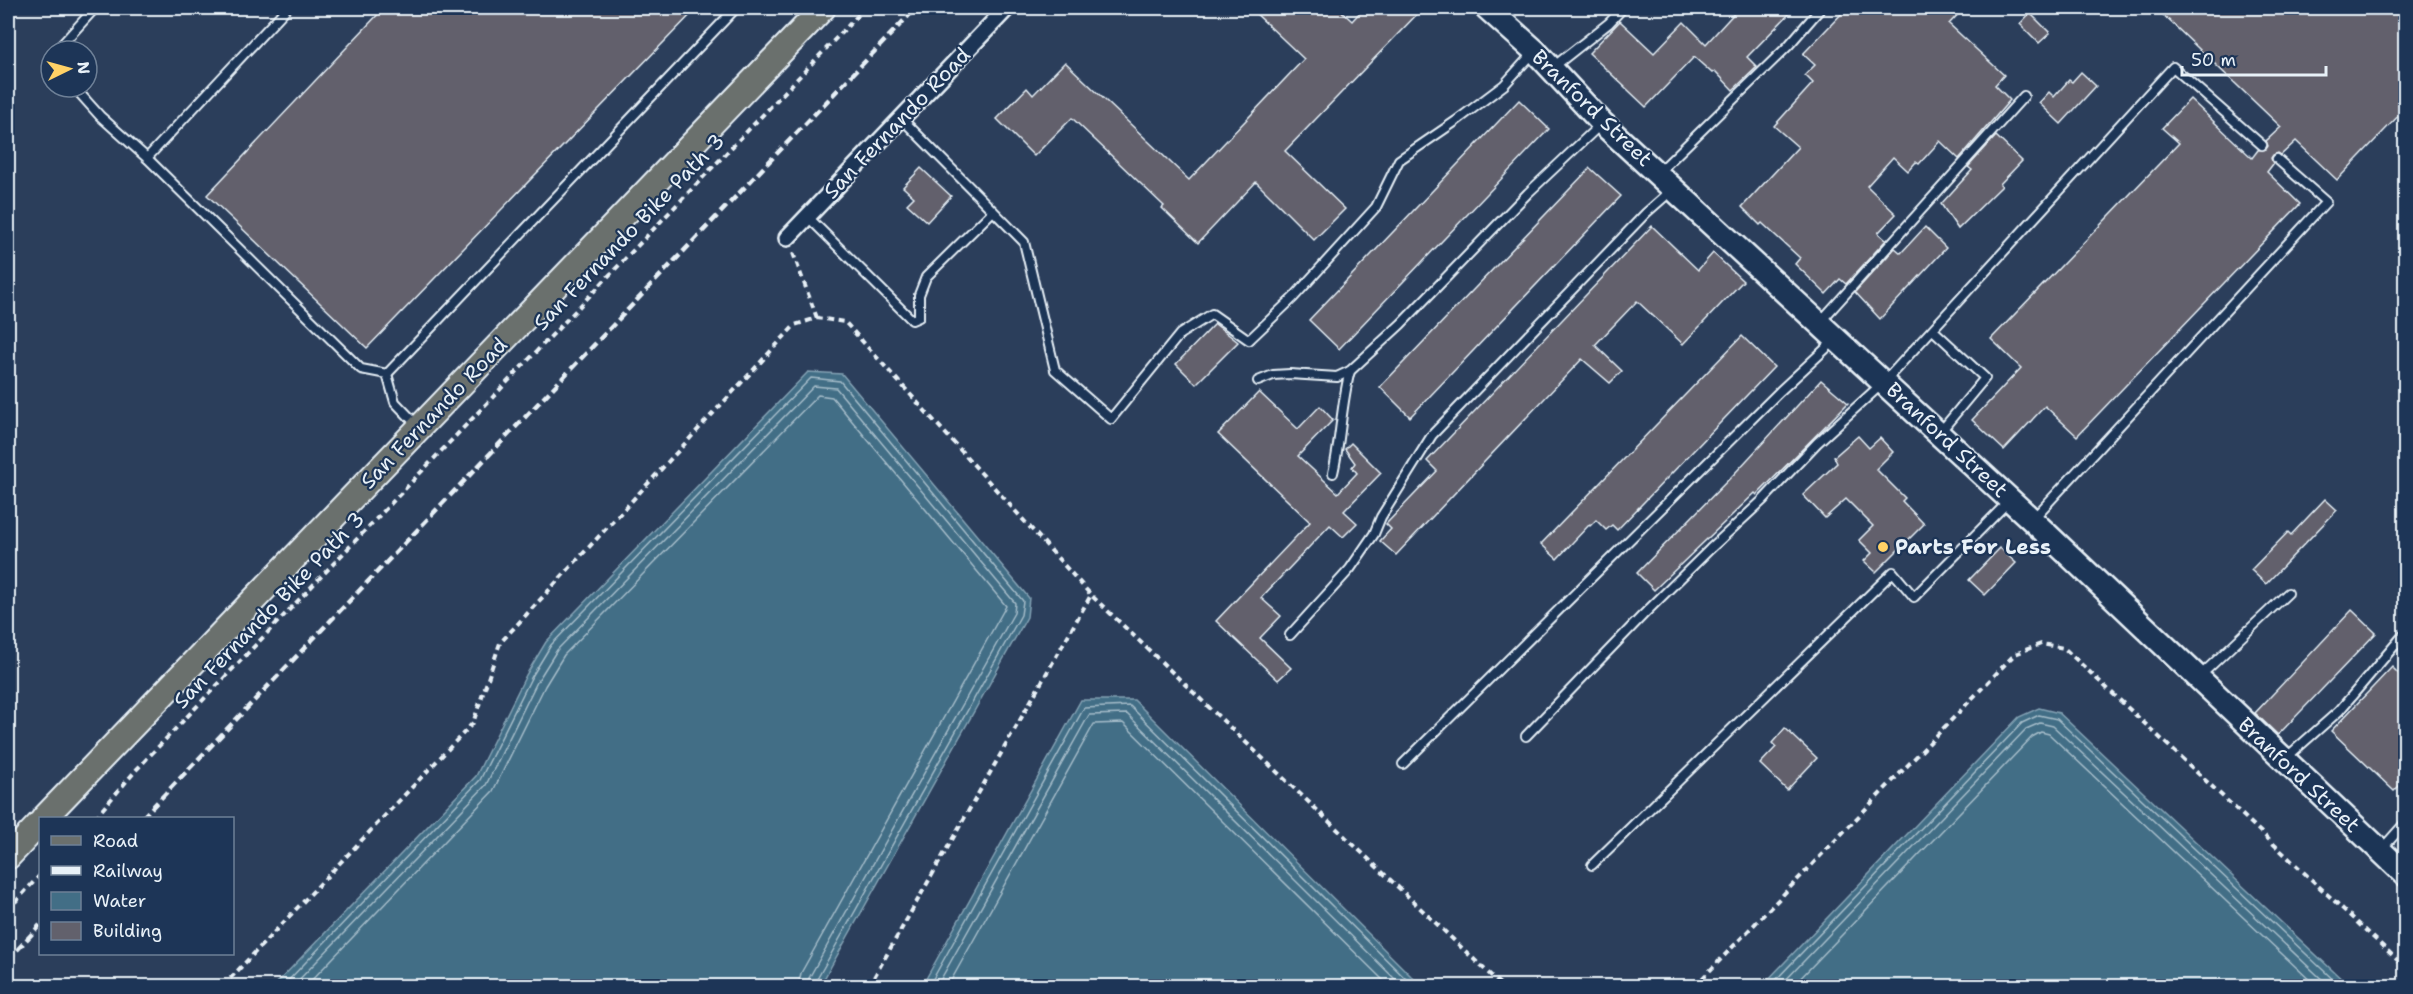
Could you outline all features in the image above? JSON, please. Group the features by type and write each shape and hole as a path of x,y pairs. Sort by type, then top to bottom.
{"main road":[{"name":"San Fernando Road","path":"46,817 823,8"},
{"name":"Branford Street","path":"1486,8 1535,51 1602,123 2032,520 2406,875"},
{"path":"8,857 34,830"}],"street":[{"name":"San Fernando Road","path":"787,238 1006,8"}],"lane":[{"path":"67,39 95,8"},
{"path":"147,158 286,8"},
{"path":"387,374 736,8"},
{"path":"1551,69 1609,23 1623,8"},
{"path":"1658,173 1788,46 1821,8"},
{"path":"901,118 1024,242 1055,370 1111,419 1180,334 1212,314 1249,340 1293,298 1376,207 1399,160 1504,85 1535,51"},
{"path":"1526,736 1693,566 1763,500 1817,443 1884,382 2173,67 2262,145"},
{"path":"1820,322 2024,96"},
{"path":"85,99 361,369 387,374"},
{"path":"1258,381 1273,375 1290,374 1337,378 1350,371 1401,324 1528,193 1602,123"},
{"path":"2032,520 2326,202 2277,159"},
{"path":"1290,635 1350,569 1374,534 1381,517 1432,435 1674,188"},
{"path":"808,216 912,320 919,317 919,295 926,278 993,211"},
{"path":"1933,330 1984,378 1938,435"},
{"path":"1403,764 1780,391 1837,339"},
{"path":"1334,473 1343,417 1344,394 1350,371"},
{"path":"387,374 395,402 420,428"},
{"path":"1592,865 1893,572 1914,597 2010,500"},
{"path":"2197,679 2288,593"},
{"path":"2284,760 2338,711 2406,632"},
{"path":"2380,851 2406,822"}],"path":[{"name":"San Fernando Bike Path 3","path":"97,817 153,752 865,8"},
{"path":"787,238 817,318"},
{"path":"223,987 473,723 500,643 795,325 817,318 845,322 1091,595 1502,987"},
{"path":"869,987 1091,595"},
{"path":"1695,987 2015,654 2041,644 2064,648 2406,968"},
{"path":"8,910 39,876"}],"water":[{"path":"808,372 842,374 1029,598 1027,617 820,986 274,986 476,776 526,675 546,642"},
{"path":"1081,700 1134,700 1421,986 922,986"},
{"path":"2039,708 2059,713 2349,986 1762,986 2019,717"}],"building":[{"path":"384,8 697,8 367,348 207,195"},
{"path":"1250,8 1338,8 1352,21 1364,8 1423,8 1285,151 1345,209 1314,240 1256,182 1198,243 1162,208 1164,206 1072,118 1034,156 997,119 1027,88 1033,95 1065,62 1189,180 1304,59"},
{"path":"1739,8 1795,8 1747,57 1757,67 1733,90 1715,71 1712,73 1694,57 1646,107 1589,53 1620,21 1654,53 1684,22 1706,44"},
{"path":"1847,8 1964,8 1949,24 2004,75 1995,85 2010,100 1959,159 1940,141 1919,164 1916,162 1908,171 1893,157 1867,186 1896,214 1878,233 1886,240 1846,284 1840,279 1826,294 1795,264 1800,258 1742,207 1798,147 1774,126 1813,83 1805,75 1815,65 1803,54"},
{"path":"2156,8 2393,8 2406,20 2406,108 2337,180 2296,141 2281,155 2278,153 2273,155 2271,158 2273,164 2267,172 2300,204 2077,436 2045,406 2004,450 1972,420 2021,368 1991,339 2179,143 2162,128 2190,99 2252,158 2258,150 2266,149 2268,146 2266,141 2281,127"},
{"path":"2030,13 2050,33 2039,43 2020,24"},
{"path":"2081,72 2096,86 2061,124 2039,103 2049,92 2054,97 2069,80 2072,82"},
{"path":"1519,100 1549,129 1339,349 1309,320"},
{"path":"1996,136 2022,161 2000,184 2002,186 1958,229 1941,204 1972,170 1968,167"},
{"path":"921,168 951,196 927,222 907,204 914,197 903,187"},
{"path":"1590,168 1621,196 1410,417 1380,387"},
{"path":"1652,226 1698,270 1713,253 1743,281 1683,344 1637,301 1595,345 1622,371 1610,383 1582,359 1396,555 1380,541 1391,529 1386,524 1437,471 1427,461"},
{"path":"1925,227 1946,248 1880,319 1855,292 1895,248 1901,253"},
{"path":"1215,324 1238,342 1196,384 1176,364"},
{"path":"1742,336 1774,367 1617,530 1612,525 1606,530 1596,520 1557,559 1541,544"},
{"path":"1821,380 1848,403 1757,495 1755,493 1654,590 1637,573 1735,473"},
{"path":"1259,392 1298,429 1320,406 1333,420 1298,456 1338,493 1357,473 1352,467 1355,463 1345,449 1351,443 1381,473 1344,511 1357,523 1343,537 1330,525 1261,598 1281,616 1260,638 1291,668 1278,680 1216,621 1310,522 1218,434"},
{"path":"1858,436 1869,448 1880,438 1893,452 1876,469 1905,498 1902,501 1924,524 1876,572 1864,561 1872,553 1859,540 1873,526 1846,499 1825,518 1803,495 1837,463 1834,457"},
{"path":"2325,499 2337,510 2266,584 2251,570 2288,532 2291,535"},
{"path":"2000,548 2016,563 1985,595 1969,580"},
{"path":"2352,610 2376,633 2278,735 2255,713"},
{"path":"2392,667 2406,681 2406,779 2394,791 2331,731"},
{"path":"1785,728 1817,758 1787,790 1760,764 1776,747 1772,743"}],"railway":[{"path":"143,817 916,8"},
{"path":"8,960 39,926"}],"place":[{"name":"Parts For Less","path":"1883,547"}]}
